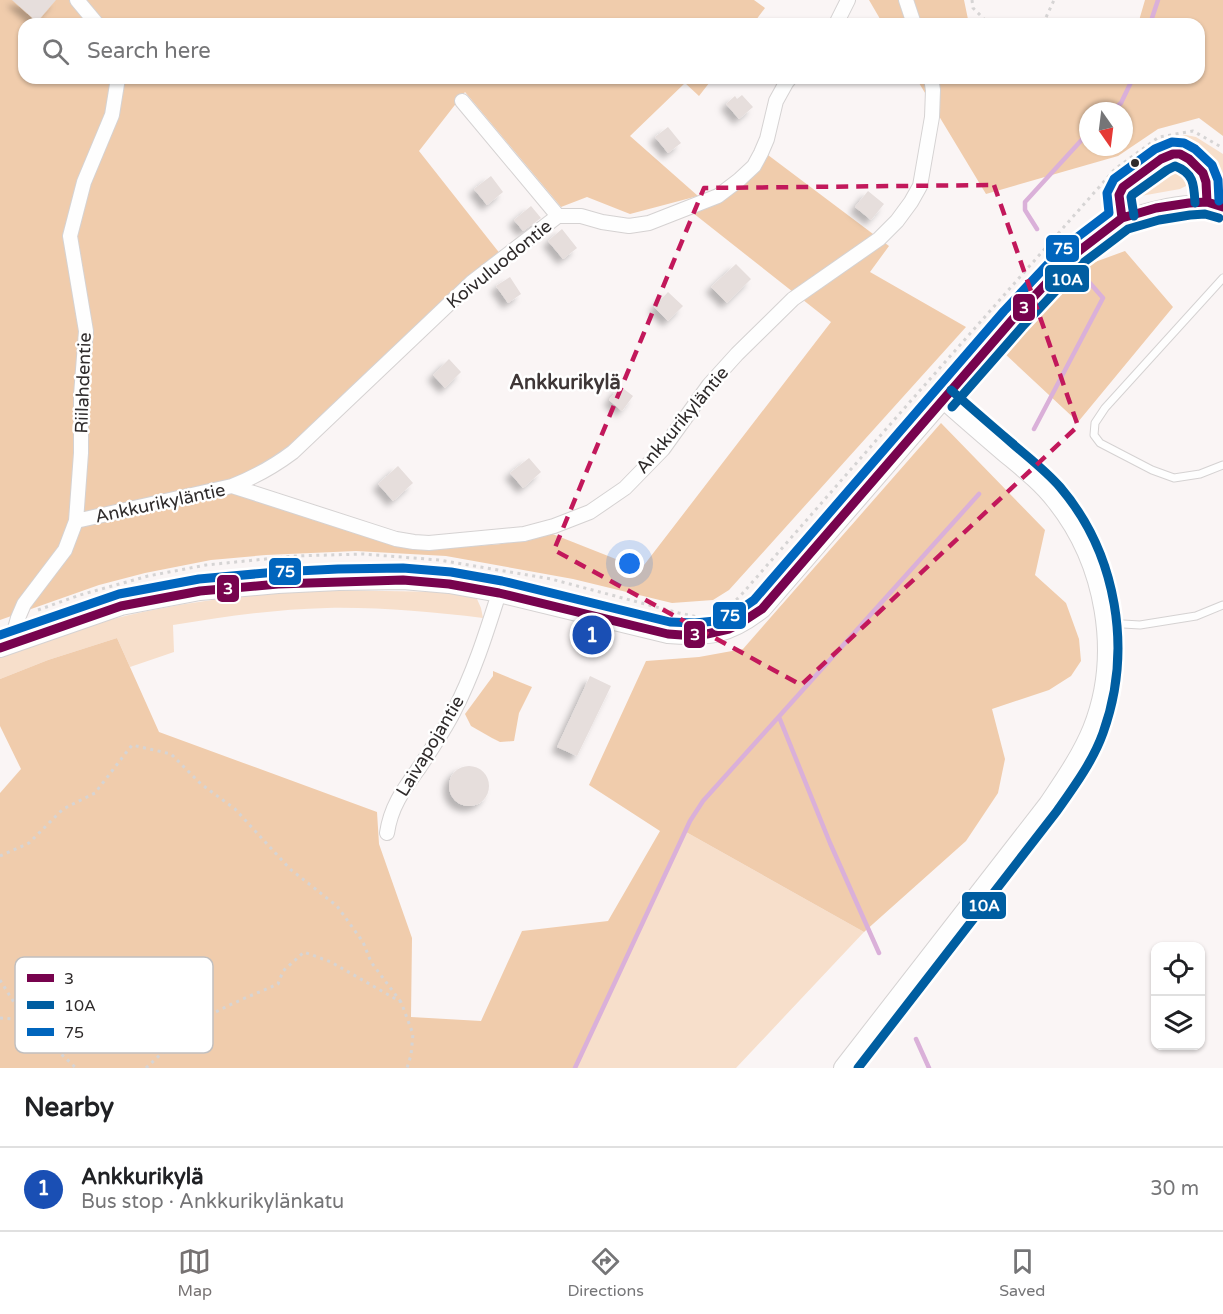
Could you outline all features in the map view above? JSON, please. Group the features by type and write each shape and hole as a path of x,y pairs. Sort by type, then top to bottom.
{"street":[{"path":"77,0 92,18"},
{"path":"839,18 848,0"},
{"path":"906,0 912,18"},
{"name":"Riilahdentie","path":"6,645 24,604 65,550 76,521 86,331 70,236 84,182 112,115 117,84"},
{"name":"Koivuluodontie","path":"232,486 274,467 293,452 472,282 558,216 581,216 628,226 649,223 718,196 754,166 767,140 776,101 785,84"},
{"name":"Ankkurikyläntie","path":"76,521 232,486 350,525 414,542 439,542 524,534 554,526 590,512 625,488 663,449 709,385 793,299 879,239 897,221 920,186 932,117 932,84"},
{"path":"462,101 558,216"},
{"path":"1122,218 1119,195 1123,187 1161,159 1173,154 1180,154 1189,159 1203,173 1207,202"},
{"path":"6,645 121,606 200,591 339,581 403,580 449,584 499,593 668,634 696,636 725,631 747,621 762,609 1013,319 1071,257 1122,218 1156,208 1189,203 1207,202 1223,207"},
{"path":"843,1068 1048,804 1071,770 1092,728 1105,679 1106,624 1100,592 1092,565 1068,518 1036,479 943,399"},
{"name":"Laivapojantie","path":"387,833 388,821 395,803 458,704 482,646 499,593"}],"lane":[{"path":"1223,278 1105,408 1095,423 1094,435 1100,443 1152,470 1174,478 1200,474 1223,465"},
{"path":"1106,624 1140,625 1196,616 1223,605"}],"path":[{"path":"972,0 973,8 983,18"},
{"path":"1046,18 1054,0"},
{"path":"0,856 29,843 63,809 95,793 132,745 171,754 201,784 235,809 290,869 338,906 363,942 371,962 401,1002 413,1034 407,1068"},
{"path":"213,1014 278,984 283,970 304,952 331,962 401,1002"},
{"path":"0,980 15,1004"},
{"path":"0,1018 15,1019"},
{"path":"60,1053 76,1068"},
{"path":"146,1068 162,1053"}],"highlighted area":[{"path":"994,185 1078,426 801,685 554,550 704,188"}],"shaded area":[{"path":"0,0 754,0 765,8 758,18 18,18 18,84 684,84 630,136 698,196 630,214 587,197 561,207 465,92 419,151 501,255 280,455 237,477 246,494 449,548 501,544 550,533 641,569 831,322 693,213 768,155 889,246 870,272 966,327 729,590 713,600 672,603 573,579 446,556 356,551 211,560 99,585 0,620"},
{"path":"869,0 964,0 968,18 880,18"},
{"path":"1145,0 1223,0 1223,136 1199,118 1158,129 1133,146 1133,102 1079,102 1079,156 1118,156 986,194 920,84 1205,84 1205,18 1140,18"},
{"path":"686,84 708,84 699,96"},
{"path":"1186,135 1196,137 1223,154 1223,187 1207,159 1196,148 1178,146 1164,149 1163,147 1170,139"},
{"path":"1175,162 1183,164 1190,173 1188,185 1180,189 1135,197 1132,195 1132,191"},
{"path":"1125,251 1173,307 1078,422 1003,352 1084,266"},
{"path":"941,423 1045,530 1035,575 1066,603 1079,639 1081,661 1071,676 1049,690 992,709 1005,759 998,793 966,841 864,932 686,832 575,1068 0,1068 0,793 21,769 0,726 0,679 48,660 117,638 159,732 377,812 379,844 412,938 411,1017 481,1021 522,931 608,921 660,831 589,785 646,661 699,657 743,649"},
{"path":"324,590 446,592 468,595 477,599 483,618 405,610 346,608 250,614 173,625 174,652 130,667 117,638 48,660 0,679 0,657 109,620 216,599"},
{"path":"493,671 532,687 519,713 514,741 500,742 492,738 471,726 465,714 493,676"},
{"path":"686,832 864,932 736,1068 575,1068"}],"building":[{"path":"12,0 56,0 40,18 32,18"},
{"path":"742,95 753,107 739,119 726,104 735,96 737,99"},
{"path":"668,127 681,143 668,153 655,137"},
{"path":"491,176 503,192 487,205 474,189"},
{"path":"868,191 884,204 871,220 855,207"},
{"path":"531,206 541,218 523,231 514,220"},
{"path":"562,229 577,248 563,259 548,241"},
{"path":"736,264 751,279 727,303 711,287"},
{"path":"510,277 521,294 508,303 496,286"},
{"path":"668,292 683,306 668,321 654,307"},
{"path":"449,359 461,372 445,388 433,375"},
{"path":"620,386 633,396 622,411 609,400"},
{"path":"529,458 541,472 523,488 510,473"},
{"path":"398,466 413,483 393,501 378,484"},
{"path":"590,676 611,686 577,756 557,747"},
{"path":"469,766 483,772 489,786 483,800 469,806 455,800 449,786 455,772"}],"waterway":[{"path":"1152,18 1158,0"},
{"path":"1121,102 1130,84"},
{"path":"1037,229 1025,210 1025,202 1079,143"},
{"path":"1034,429 1103,298 1089,282"},
{"path":"575,1068 690,821 703,801 979,494"},
{"path":"779,717 830,843 879,953"},
{"path":"916,1039 929,1068"}],"transit line":[{"name":"75","path":"0,635 119,594 199,579 338,569 403,568 451,572 502,581 670,622 715,621 734,614 754,600 1004,311 1063,248 1109,213 1107,193 1114,179 1155,149 1172,142 1184,143 1195,149 1212,165 1218,180 1219,201"},
{"name":"3","path":"1122,218 1119,195 1123,187 1161,159 1173,154 1180,154 1189,159 1203,173 1207,202"},
{"name":"10A","path":"1134,216 1132,195 1175,166 1186,172 1192,180 1195,203"},
{"name":"3","path":"0,648 121,606 200,591 278,584 403,580 449,584 499,593 668,634 707,634 729,629 762,609 1013,319 1071,257 1122,218 1156,208 1189,203 1207,202 1223,207"},
{"name":"10A","path":"952,407 1079,266 1128,229 1159,220 1190,215 1205,214 1219,218"},
{"name":"10A","path":"858,1068 1057,811 1089,764 1103,733 1112,701 1117,669 1118,636 1107,572 1095,542 1079,513 1049,476 951,390"}],"place":[{"name":"Ankkurikylä","path":"592,635"}],"district":[{"name":"Ankkurikylä","path":"565,383"}]}
